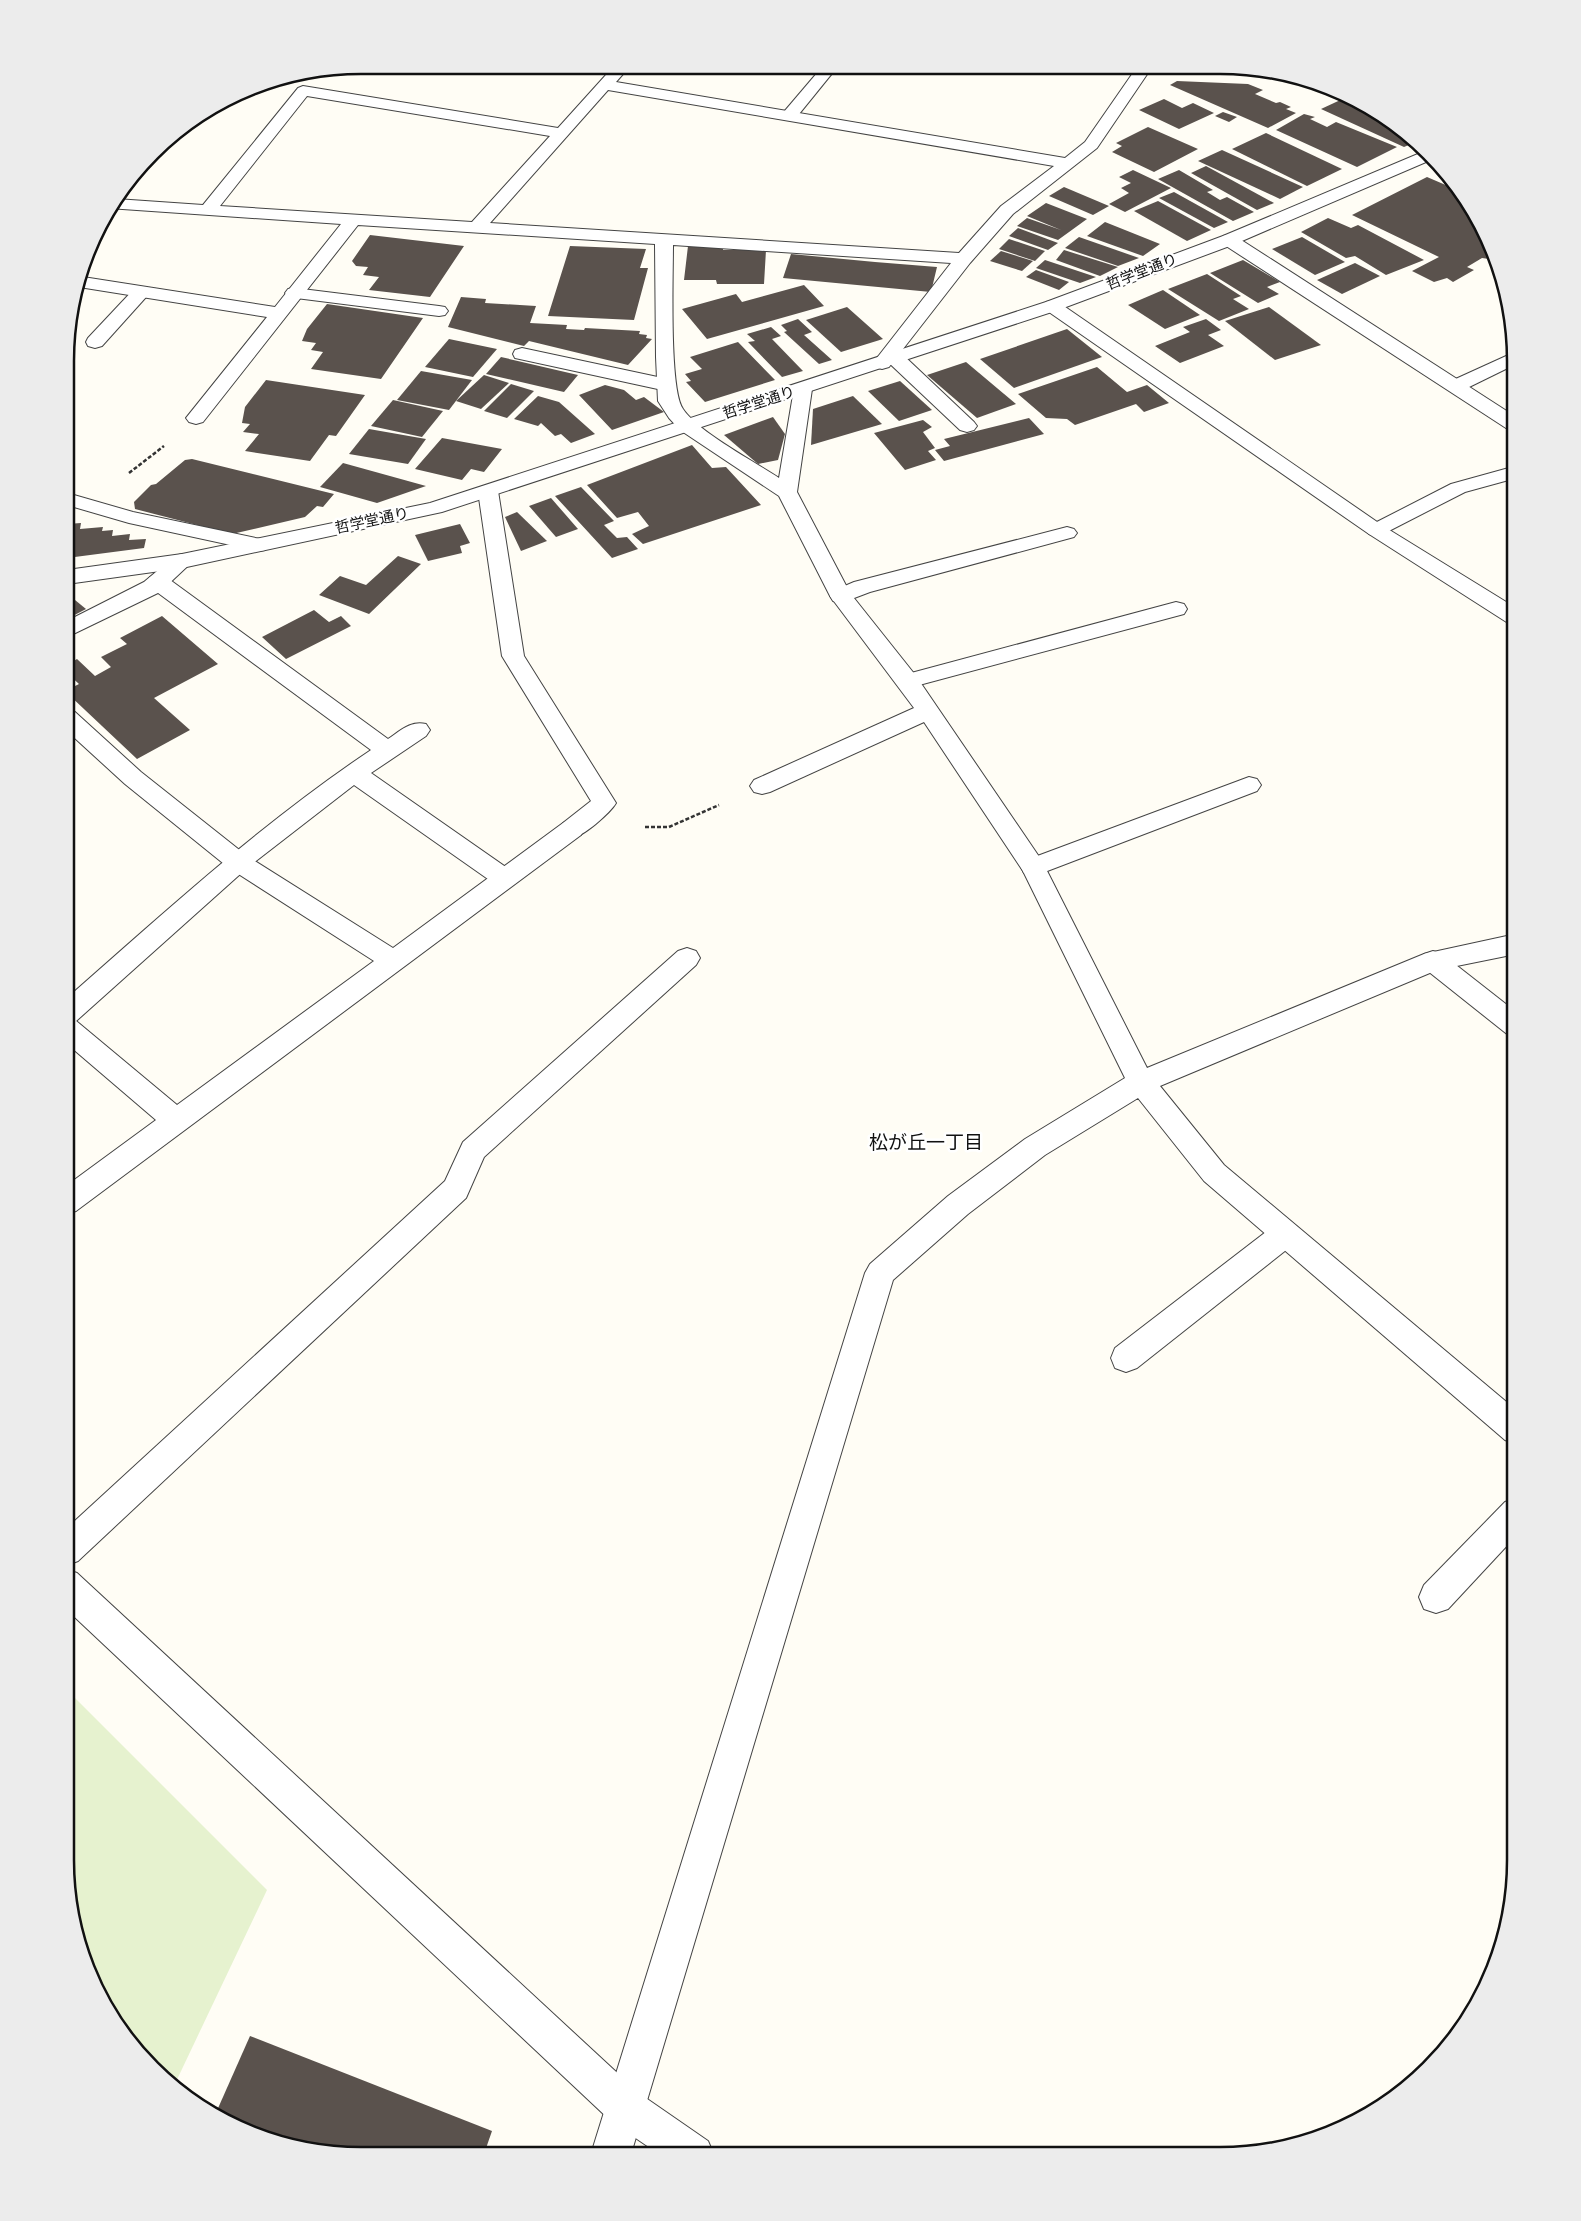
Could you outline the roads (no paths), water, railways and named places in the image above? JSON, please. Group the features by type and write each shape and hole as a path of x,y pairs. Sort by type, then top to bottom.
{"street":[{"path":"476,228 614,74"},
{"path":"789,116 824,74"},
{"path":"967,426 889,361 964,259 1007,210 1091,145 1139,74"},
{"path":"604,85 1068,162"},
{"path":"208,210 303,90 560,133"},
{"name":"哲学堂通り","path":"74,576 182,561 435,508 889,361 1052,306 1229,240 1423,158"},
{"path":"120,204 964,259"},
{"path":"196,418 353,220"},
{"path":"664,240 666,385 668,401 687,426 787,492 841,596 908,682 1033,867 1141,1082 1214,1174 1507,1422"},
{"path":"1229,240 1507,420"},
{"path":"85,283 279,313"},
{"path":"95,342 141,292"},
{"path":"294,294 439,311"},
{"path":"1052,306 1376,530 1507,612"},
{"path":"522,354 666,385"},
{"path":"1456,386 1507,361"},
{"path":"787,492 803,389"},
{"path":"1376,530 1458,488 1507,474"},
{"path":"74,1196 572,829 604,803 513,656 488,490"},
{"path":"74,501 129,517 258,545"},
{"path":"841,596 862,587 1068,534"},
{"path":"74,626 152,587 182,561"},
{"path":"158,582 387,750"},
{"path":"908,682 1176,609"},
{"path":"762,786 927,711"},
{"path":"74,724 133,778 238,862 392,960"},
{"path":"74,1008 238,862 354,773 418,730"},
{"path":"354,773 504,878"},
{"path":"1033,867 1249,784"},
{"path":"613,2147 880,1273 958,1205 1036,1147 1141,1082 1433,961 1507,946"},
{"path":"74,1543 456,1188 473,1150 687,958"},
{"path":"1433,961 1507,1020"},
{"path":"74,1034 176,1121"},
{"path":"1126,1358 1285,1234"},
{"path":"1436,1597 1507,1522"},
{"path":"74,1592 626,2108 684,2147"}],"district":[{"name":"松が丘一丁目","path":"926,1143"}]}
